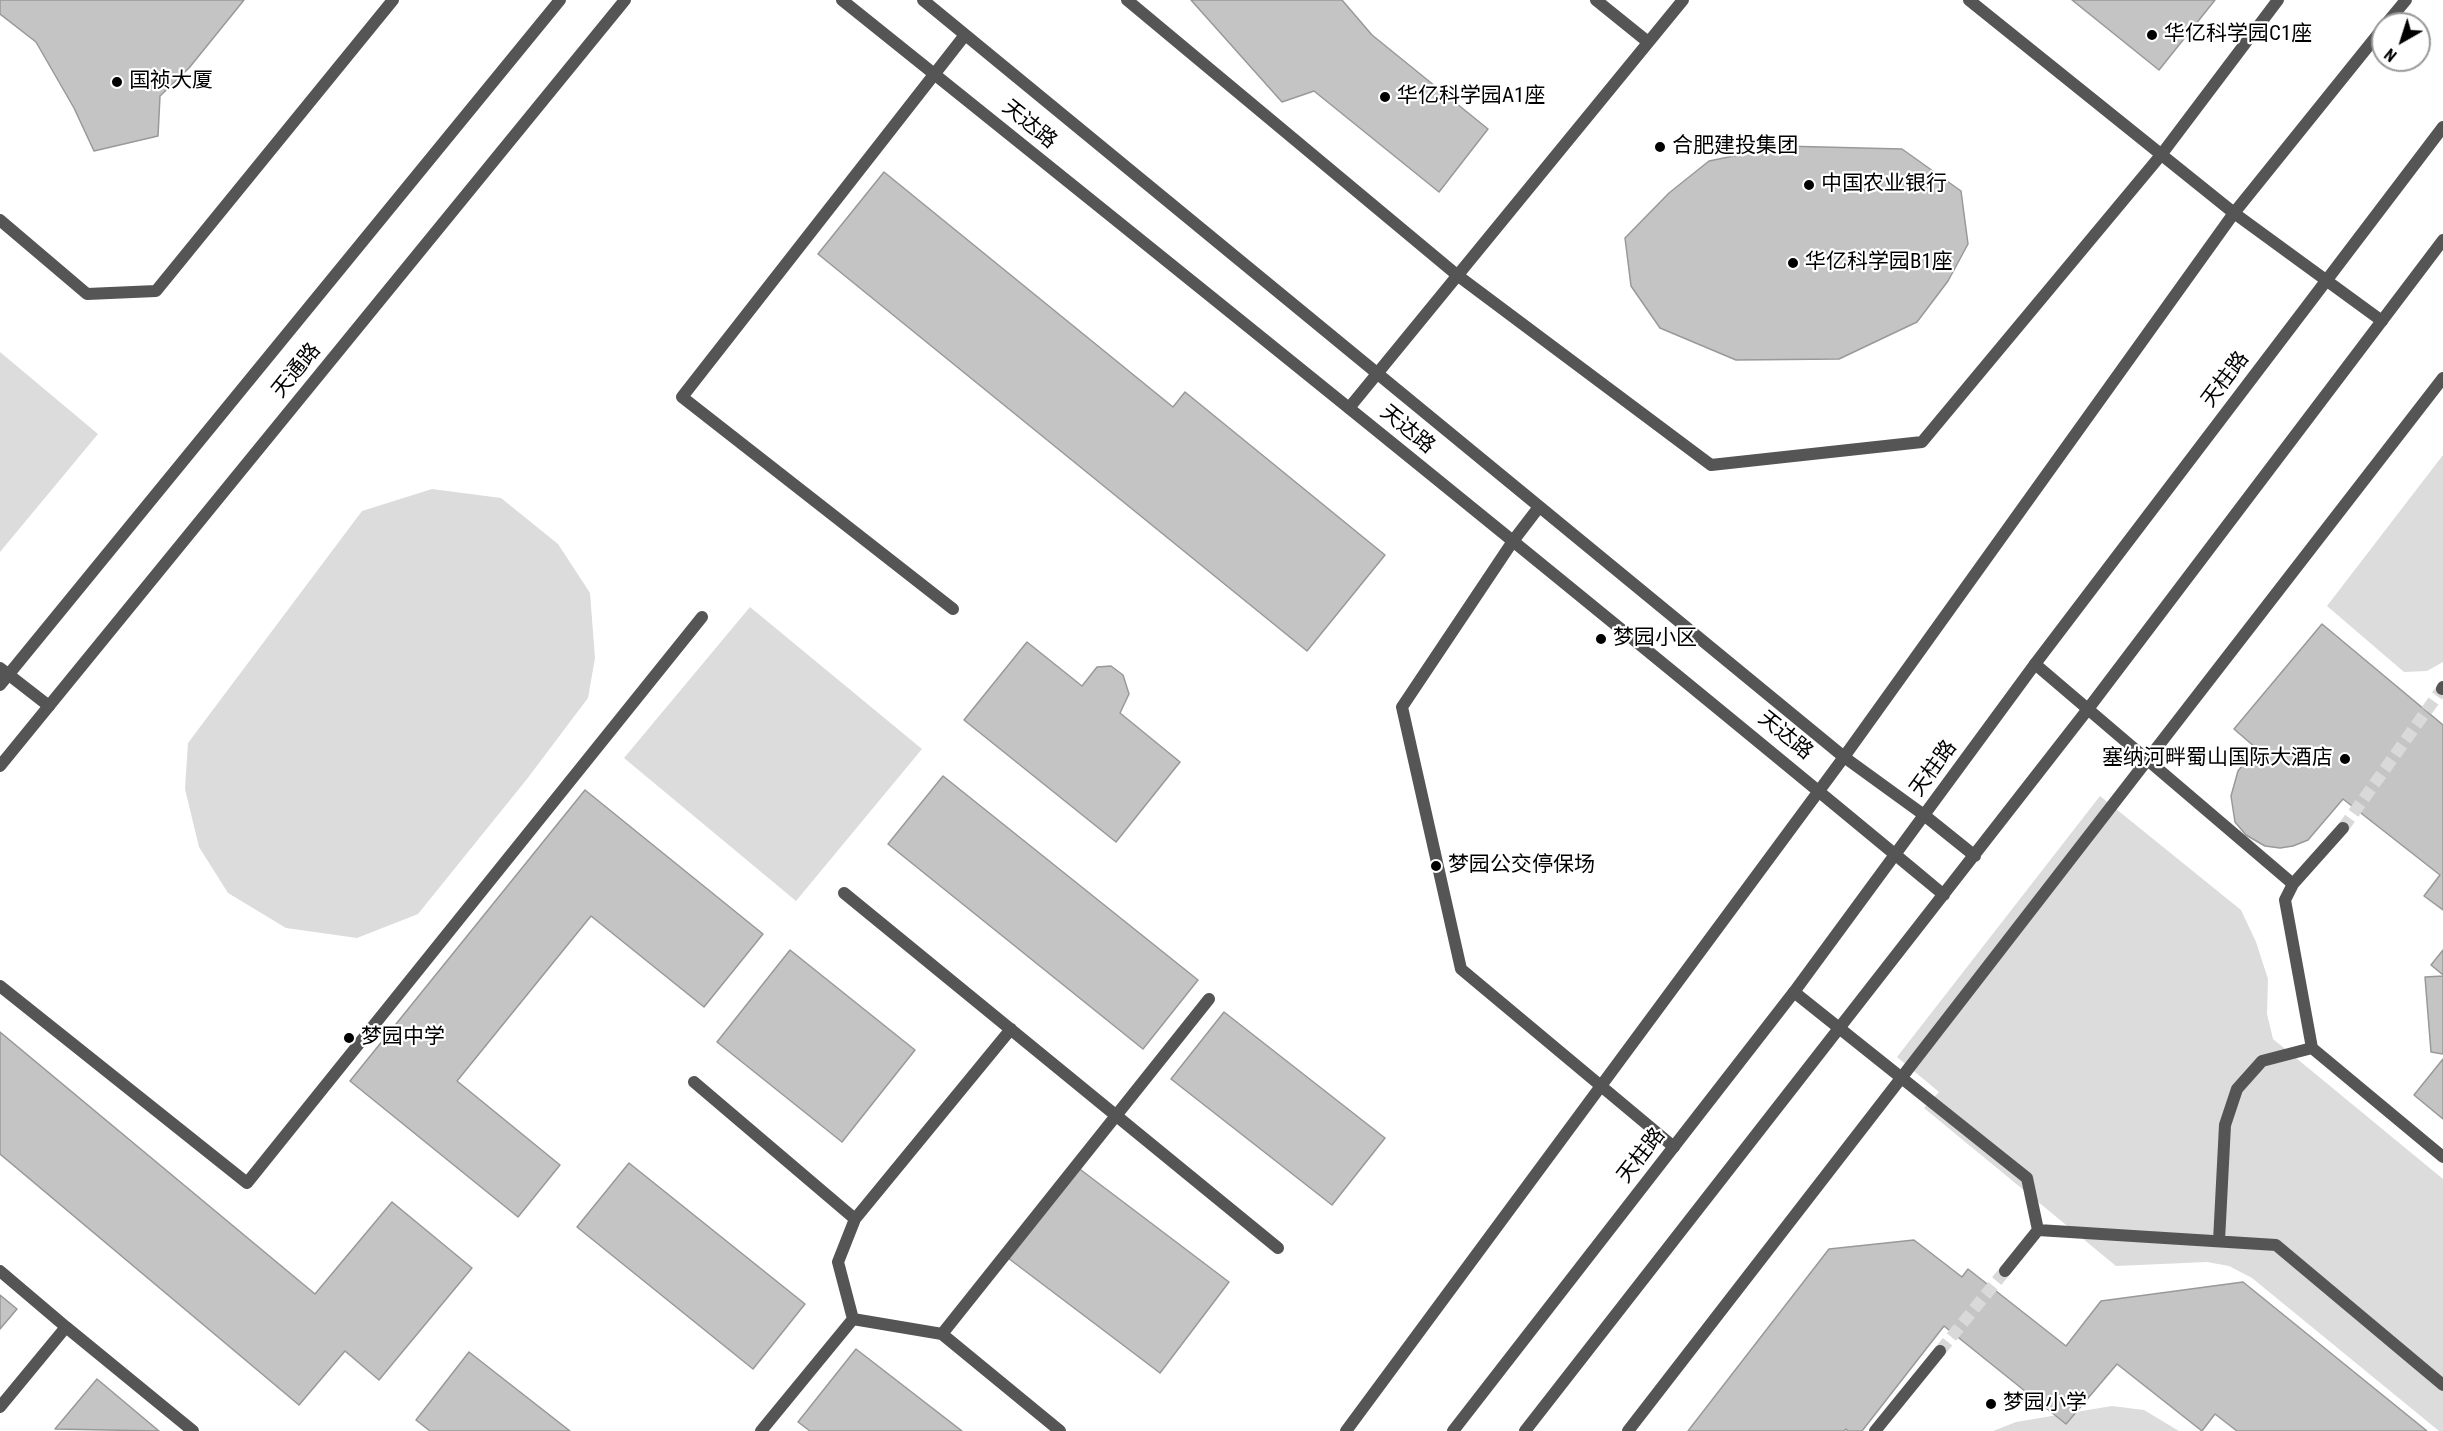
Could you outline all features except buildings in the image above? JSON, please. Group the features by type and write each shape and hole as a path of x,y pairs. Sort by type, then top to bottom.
{"street":[{"path":"0,220 87,294 156,291 393,0"},
{"name":"天通路","path":"0,685 4,672 560,0"},
{"name":"天通路","path":"0,766 625,0"},
{"name":"天达路","path":"842,0 1820,790 1944,895"},
{"name":"天达路","path":"923,0 1844,757 1924,815 1975,856"},
{"path":"1127,0 1457,275 1711,465 1922,442 2161,155 2278,0"},
{"path":"1596,0 1648,42"},
{"path":"1349,408 1683,0"},
{"path":"1969,0 2234,213 2325,282 2382,321"},
{"path":"2396,12 2406,0"},
{"path":"953,609 682,397 965,35"},
{"path":"1346,1431 1820,790 2234,213 2371,43"},
{"name":"天柱路","path":"1453,1431 1794,992 2035,664 2443,127"},
{"path":"1525,1431 2088,710 2443,240"},
{"path":"1628,1431 2443,378"},
{"path":"1539,507 1513,541 1402,707 1461,969 1674,1147"},
{"path":"0,986 247,1183 702,617"},
{"path":"2035,664 2293,884"},
{"path":"4,672 49,706"},
{"path":"2343,828 2293,884 2285,900 2312,1048 2443,1157"},
{"path":"844,893 1278,1248"},
{"path":"1794,992 2027,1178 2038,1230"},
{"path":"942,1334 1209,999"},
{"path":"853,1318 838,1262 855,1220 1011,1029"},
{"path":"2220,1241 2225,1125 2237,1089 2262,1061 2312,1048"},
{"path":"694,1082 855,1220"},
{"path":"2038,1230 2276,1245 2443,1385"},
{"path":"2005,1271 2038,1230"},
{"path":"0,1271 193,1431"},
{"path":"853,1318 942,1334 1060,1431"},
{"path":"761,1431 853,1318"},
{"path":"0,1407 66,1327"},
{"path":"1875,1431 1940,1351"}],"shaded area":[{"path":"0,352 98,434 0,552"},
{"path":"2443,455 2443,662 2427,671 2404,672 2327,606"},
{"path":"432,489 501,498 558,544 590,593 595,658 588,698 527,779 418,914 357,938 286,928 228,893 199,847 185,789 188,743 362,511"},
{"path":"750,607 922,749 796,901 624,758"},
{"path":"2100,796 2241,910 2256,942 2268,979 2267,1014 2273,1039 2443,1179 2443,1431 2439,1431 2252,1278 2229,1266 2207,1262 2116,1266 1924,1108 1939,1092 1897,1057"},
{"path":"2112,1406 2144,1410 2179,1431 1993,1431 2016,1422"}],"tunnel":[{"path":"2343,828 2442,689"},
{"path":"1940,1351 2005,1271"}],"place":[{"name":"华亿科学园C1座","path":"2152,35"},
{"name":"国祯大厦","path":"117,82"},
{"name":"华亿科学园A1座","path":"1385,97"},
{"name":"合肥建投集团","path":"1660,147"},
{"name":"中国农业银行","path":"1809,185"},
{"name":"华亿科学园B1座","path":"1793,263"},
{"name":"梦园小区","path":"1601,639"},
{"name":"塞纳河畔蜀山国际大酒店","path":"2345,759"},
{"name":"梦园公交停保场","path":"1436,866"},
{"name":"梦园中学","path":"349,1038"},
{"name":"梦园小学","path":"1991,1404"}]}
